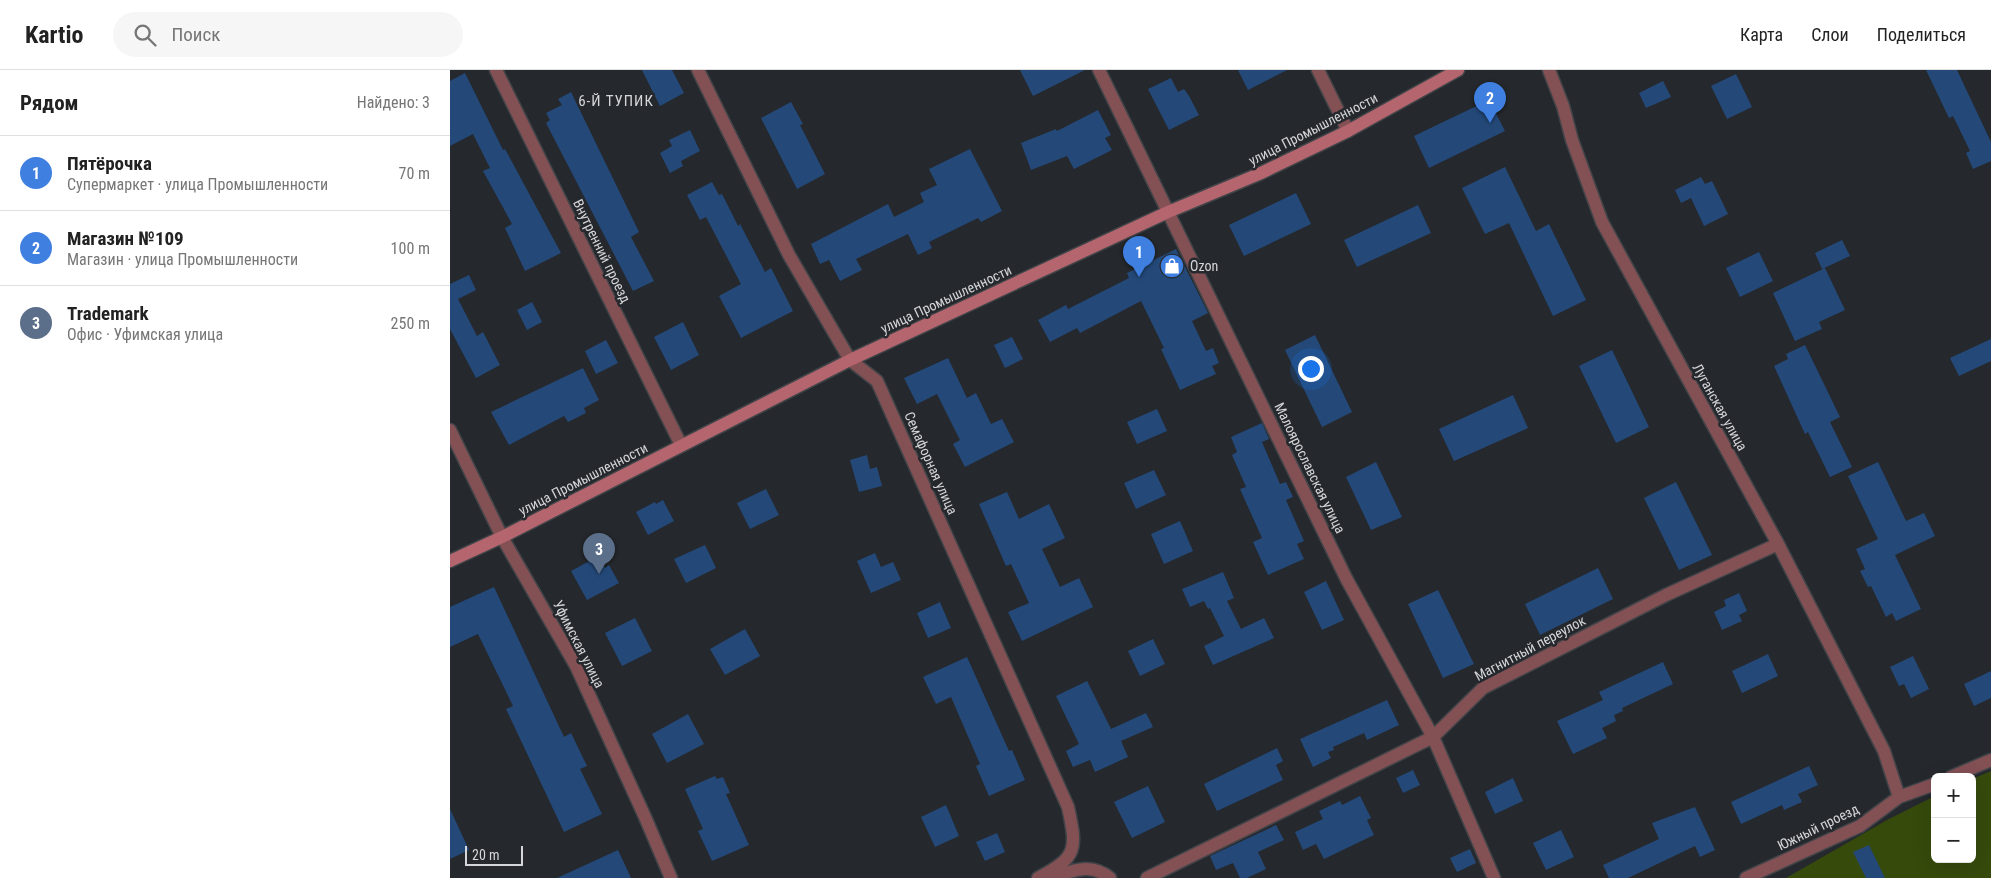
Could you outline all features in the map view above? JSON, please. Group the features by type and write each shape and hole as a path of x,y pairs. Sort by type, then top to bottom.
{"main road":[{"name":"улица Промышленности","path":"450,561 502,537 850,360 1168,212 1259,174 1348,131 1458,70"}],"street":[{"name":"Внутренний проезд","path":"496,70 681,445"},
{"name":"Семафорная улица","path":"698,70 790,256 850,360 877,381 1068,807 1074,836 1073,852 1058,868 1038,878"},
{"name":"Малоярославская улица","path":"1099,70 1346,578 1433,737 1494,878"},
{"path":"1318,70 1348,131"},
{"name":"Луганская улица","path":"1549,70 1564,106 1572,140 1602,222 1778,544 1884,751 1899,797"},
{"name":"Уфимская улица","path":"450,430 502,537 576,666 671,878"},
{"name":"Магнитный переулок","path":"1148,878 1433,737 1483,688 1666,595 1778,544"},
{"path":"1960,773 1991,760"},
{"name":"Южный проезд","path":"1746,878 1860,826 1899,797 1931,785"},
{"path":"1050,878 1086,868 1095,868 1110,878"}],"green space":[{"path":"1991,771 1991,878 1786,878 1887,820 1931,798 1931,863 1976,863 1976,777"}],"building":[{"path":"642,70 672,70 684,93 660,106"},
{"path":"1020,70 1085,70 1033,96"},
{"path":"1238,70 1287,70 1248,90"},
{"path":"1926,70 1957,70 1991,142 1991,161 1973,169 1966,153 1970,151 1953,116 1949,118"},
{"path":"465,73 503,150 505,149 561,253 525,271 505,228 512,224 483,171 490,168 473,134 450,146 450,81"},
{"path":"1736,74 1752,107 1727,119 1711,86"},
{"path":"1171,78 1178,92 1184,89 1199,115 1169,130 1148,89"},
{"path":"1663,81 1671,97 1646,108 1639,93"},
{"path":"571,92 639,232 631,237 654,281 633,291 546,123 550,120 546,113 562,105 558,99"},
{"path":"1489,100 1505,131 1429,168 1414,136"},
{"path":"791,102 803,124 800,125 825,174 797,189 761,118"},
{"path":"1098,110 1111,135 1105,138 1112,150 1074,169 1067,156 1031,170 1021,143 1056,129 1057,131"},
{"path":"690,130 700,151 681,161 683,166 670,173 660,153 672,146 669,140"},
{"path":"970,149 1002,211 981,222 978,218 929,242 932,248 918,255 908,234 856,259 862,270 840,281 829,260 820,264 811,244 888,204 894,217 924,202 920,193 937,185 929,169"},
{"path":"1505,167 1536,231 1549,224 1586,300 1553,316 1509,223 1485,234 1462,188"},
{"path":"1701,177 1705,184 1712,181 1728,214 1704,226 1691,198 1681,203 1675,190"},
{"path":"712,182 719,195 722,194 738,226 740,224 765,272 771,268 793,311 741,338 719,296 741,284 706,217 700,220 687,195"},
{"path":"1296,193 1311,224 1244,256 1229,225"},
{"path":"1418,205 1431,233 1357,267 1344,240"},
{"path":"1842,240 1850,256 1822,269 1815,253"},
{"path":"1176,249 1208,313 1192,321 1206,351 1213,348 1219,363 1212,366 1216,374 1180,390 1161,349 1164,348 1141,301 1080,333 1077,328 1050,342 1038,320 1066,305 1068,309 1129,278 1127,273"},
{"path":"1759,252 1773,281 1740,297 1726,268"},
{"path":"1825,268 1845,310 1819,322 1822,329 1795,341 1773,293"},
{"path":"469,275 476,290 458,299 477,336 483,332 500,365 476,378 450,329 450,284"},
{"path":"532,302 542,322 527,330 517,310"},
{"path":"683,322 699,355 671,370 654,337"},
{"path":"1315,335 1352,412 1322,427 1285,350"},
{"path":"1012,337 1023,359 1005,368 994,345"},
{"path":"1991,339 1991,361 1959,376 1950,358"},
{"path":"606,340 618,363 596,374 585,351"},
{"path":"1805,345 1840,417 1830,422 1852,467 1830,477 1808,432 1805,434 1774,366 1788,359 1786,354"},
{"path":"1612,350 1649,427 1616,443 1579,366"},
{"path":"948,358 967,398 976,393 991,424 1002,419 1014,442 965,467 953,444 960,440 937,394 917,404 904,378"},
{"path":"583,368 599,400 584,408 586,413 568,422 564,416 509,445 491,412"},
{"path":"1513,395 1528,428 1454,461 1439,429"},
{"path":"1157,409 1167,431 1137,444 1127,422"},
{"path":"1262,423 1269,439 1262,442 1280,484 1286,482 1293,497 1286,500 1304,541 1297,544 1304,559 1268,575 1253,542 1262,538 1240,489 1246,487 1232,455 1237,452 1231,437"},
{"path":"867,455 870,469 877,467 882,486 859,492 850,460"},
{"path":"1376,462 1402,517 1371,530 1346,477"},
{"path":"1878,462 1906,521 1924,513 1935,536 1895,555 1921,609 1896,621 1892,613 1886,617 1871,586 1868,587 1860,571 1865,569 1856,549 1878,539 1848,476"},
{"path":"1154,470 1166,495 1136,509 1124,483"},
{"path":"1676,482 1712,555 1679,570 1644,498"},
{"path":"766,489 779,515 750,529 737,503"},
{"path":"1007,492 1019,519 1049,504 1065,538 1042,549 1060,587 1079,578 1093,607 1022,641 1008,612 1029,603 1011,564 1006,566 979,504"},
{"path":"663,500 674,521 648,535 636,512"},
{"path":"1180,521 1193,551 1164,564 1151,534"},
{"path":"705,545 716,568 686,583 674,559"},
{"path":"875,553 881,567 893,562 901,580 871,593 857,561"},
{"path":"599,556 605,568 609,565 619,583 587,600 571,571"},
{"path":"1598,568 1613,599 1540,635 1525,604"},
{"path":"1223,572 1234,598 1227,601 1241,629 1264,618 1274,638 1213,665 1204,646 1224,636 1210,608 1208,609 1204,601 1190,607 1182,589"},
{"path":"1326,581 1344,620 1322,630 1304,592"},
{"path":"494,587 564,737 571,733 587,766 580,769 602,814 564,832 506,709 513,706 478,634 450,647 450,607"},
{"path":"1438,590 1474,664 1443,678 1408,604"},
{"path":"1739,593 1747,611 1739,615 1742,621 1722,630 1714,612 1726,606 1724,600"},
{"path":"940,602 951,628 928,638 917,613"},
{"path":"635,618 652,651 622,666 605,633"},
{"path":"745,629 760,656 725,675 710,649"},
{"path":"1153,639 1165,664 1140,676 1128,651"},
{"path":"1768,654 1778,676 1742,693 1732,671"},
{"path":"1913,656 1929,689 1911,698 1904,684 1899,686 1890,667"},
{"path":"967,657 1009,751 1012,750 1025,780 989,796 976,766 980,764 951,697 936,704 923,677"},
{"path":"1663,662 1673,684 1622,708 1623,711 1614,715 1616,721 1602,728 1607,738 1573,754 1557,721 1603,700 1599,692"},
{"path":"1991,671 1991,698 1974,706 1964,684"},
{"path":"1087,681 1111,729 1146,713 1153,727 1121,741 1128,757 1095,772 1090,760 1073,767 1066,751 1079,744 1056,696"},
{"path":"1387,700 1399,725 1367,740 1364,733 1333,747 1334,750 1328,752 1331,758 1313,767 1300,739"},
{"path":"688,714 704,744 667,763 652,734"},
{"path":"1277,748 1283,761 1276,765 1283,780 1217,811 1204,784"},
{"path":"1809,766 1818,785 1798,794 1802,802 1784,810 1782,805 1741,824 1731,802"},
{"path":"1413,770 1420,785 1403,793 1396,778"},
{"path":"715,776 717,779 723,777 730,793 726,794 749,845 712,861 698,831 703,829 685,789"},
{"path":"1513,778 1523,801 1495,814 1485,792"},
{"path":"1148,786 1165,822 1132,838 1114,802"},
{"path":"1360,796 1371,818 1367,820 1374,835 1324,859 1316,844 1303,850 1295,832 1323,819 1319,811 1340,801 1342,805"},
{"path":"946,805 959,836 935,847 921,817"},
{"path":"1695,807 1715,850 1700,857 1695,846 1628,878 1609,878 1603,865 1659,839 1652,823"},
{"path":"450,809 469,850 450,859"},
{"path":"1276,825 1284,840 1258,852 1266,869 1247,878 1240,878 1233,863 1216,870 1210,856"},
{"path":"1561,830 1574,857 1546,870 1533,843"},
{"path":"997,833 1005,852 985,861 976,842"},
{"path":"1869,845 1885,878 1866,878 1853,852"},
{"path":"1470,849 1476,863 1457,872 1450,858"},
{"path":"618,850 631,878 557,878"}],"place":[{"name":"Магазин №109","path":"1490,123"},
{"name":"Ozon","path":"1172,266"},
{"name":"Пятёрочка","path":"1139,277"},
{"name":"Trademark","path":"599,574"}],"district":[{"name":"6-Й ТУПИК","path":"616,101"}]}
